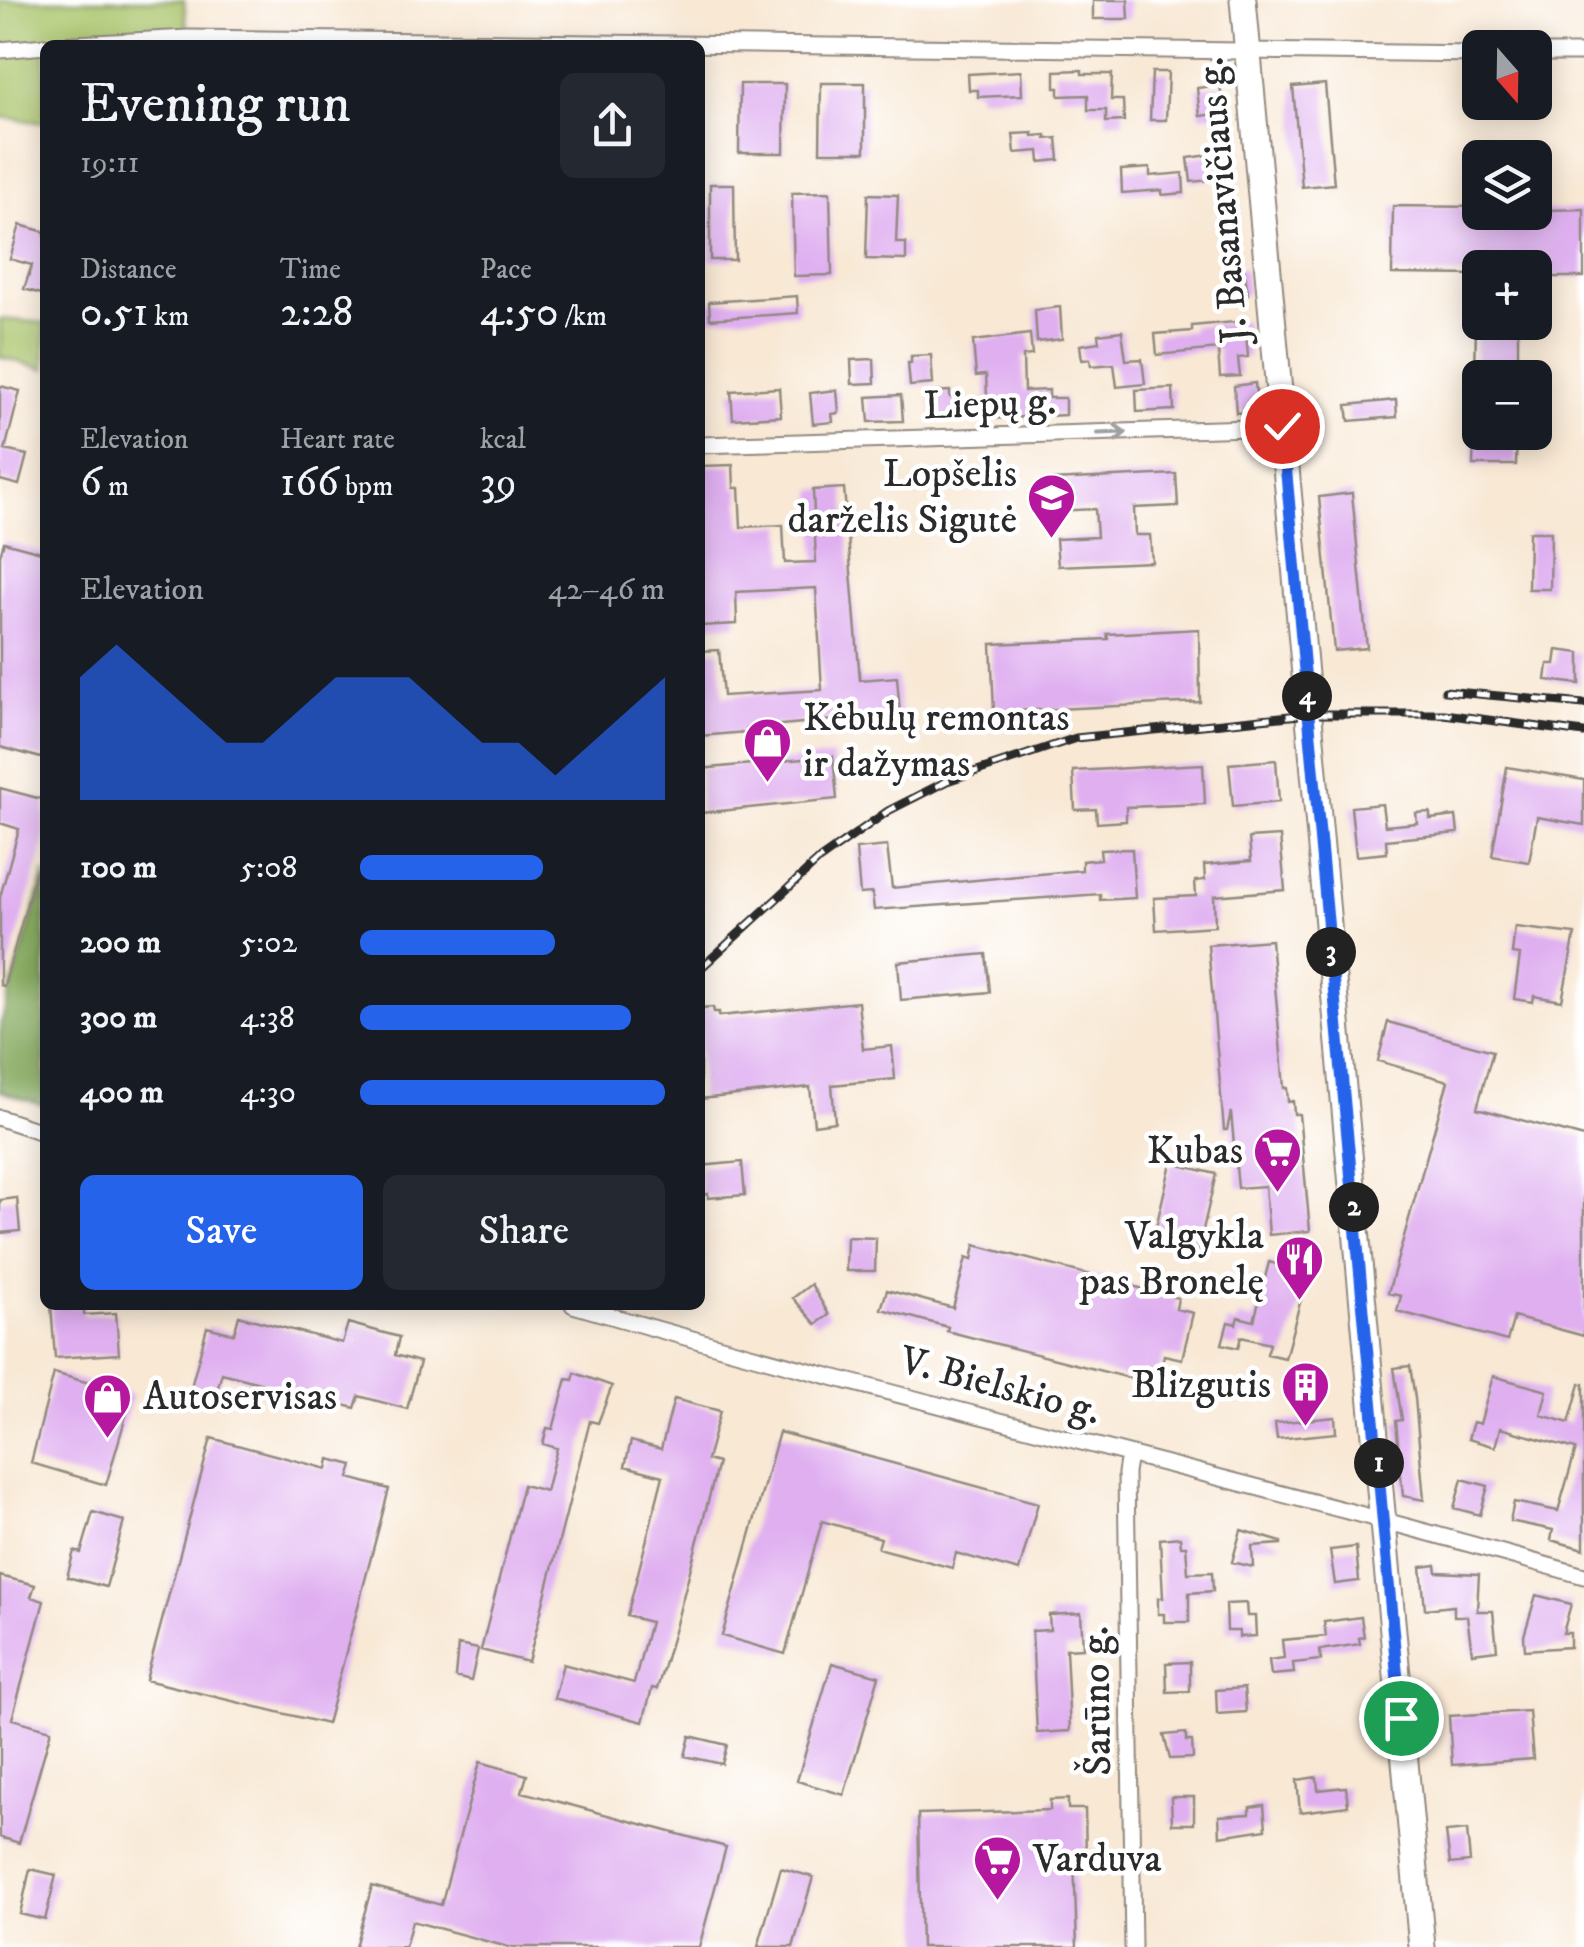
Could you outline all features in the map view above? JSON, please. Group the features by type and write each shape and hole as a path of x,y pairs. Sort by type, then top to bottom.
{"main road":[{"name":"J. Basanavičiaus g.","path":"1243,0 1422,1947"}],"street":[{"path":"0,50 40,46"},
{"path":"705,46 1462,54"},
{"path":"1552,54 1584,54"},
{"name":"Liepų g.","path":"705,445 1282,426"},
{"path":"0,1118 40,1131"},
{"name":"V. Bielskio g.","path":"593,1310 1384,1519 1584,1576"},
{"name":"Šarūno g.","path":"1130,1455 1126,1474 1133,1947"}],"green space":[{"path":"0,0 184,0 188,38 40,40 40,122 0,117"},
{"path":"0,319 40,323 40,368 0,357"},
{"path":"40,889 40,1104 0,1091 0,1026"}],"building":[{"path":"1093,0 1128,0 1129,19 1093,19"},
{"path":"1082,70 1082,74 1112,74 1111,100 1123,100 1124,121 1106,122 1106,110 1088,110 1088,95 1059,96 1055,71"},
{"path":"1021,71 1022,95 978,97 978,90 969,90 968,74"},
{"path":"1152,72 1168,72 1166,120 1150,120"},
{"path":"821,83 865,83 865,152 820,152"},
{"path":"740,84 785,84 784,153 739,153"},
{"path":"1325,84 1334,184 1302,187 1293,87"},
{"path":"1220,85 1224,113 1200,116 1197,88"},
{"path":"1013,134 1046,135 1046,139 1057,138 1059,160 1040,162 1039,151 1015,153"},
{"path":"1217,154 1219,173 1210,174 1211,180 1191,182 1188,158"},
{"path":"1150,168 1150,176 1183,173 1184,193 1122,193 1121,170"},
{"path":"710,184 734,184 735,260 710,260"},
{"path":"830,192 832,275 794,276 792,193"},
{"path":"868,194 898,195 896,243 906,243 906,260 866,259"},
{"path":"1393,206 1462,207 1462,230 1552,230 1552,210 1584,209 1584,277 1552,277 1552,250 1462,250 1462,275 1392,274"},
{"path":"20,225 40,231 40,294 24,289 32,265 10,259"},
{"path":"1244,268 1248,294 1227,297 1224,271"},
{"path":"797,296 798,313 710,319 709,302"},
{"path":"1060,307 1062,339 1037,342 1035,310"},
{"path":"1245,321 1248,357 1238,358 1240,376 1220,377 1218,349 1157,355 1155,334"},
{"path":"1122,331 1126,360 1142,359 1145,384 1117,387 1114,364 1091,366 1090,359 1082,360 1080,345 1099,342 1098,334"},
{"path":"1030,334 1032,355 1023,356 1024,391 1049,390 1049,398 1065,398 1065,415 988,419 986,375 976,376 973,341"},
{"path":"1476,340 1518,340 1518,360 1475,360"},
{"path":"931,355 933,384 910,386 911,356"},
{"path":"874,359 875,383 852,384 851,360"},
{"path":"1255,383 1258,411 1236,413 1234,386"},
{"path":"0,386 20,391 5,450 27,455 19,485 0,480"},
{"path":"779,388 781,416 733,419 731,391"},
{"path":"1173,388 1174,410 1137,412 1136,390"},
{"path":"837,390 839,413 832,414 833,422 813,424 810,393"},
{"path":"950,391 950,397 957,397 959,417 933,420 931,392"},
{"path":"901,395 903,421 869,422 867,397"},
{"path":"1396,400 1397,417 1349,421 1347,405"},
{"path":"1474,450 1516,450 1516,465 1473,465"},
{"path":"733,465 734,488 739,488 741,527 783,525 785,563 816,562 813,490 844,488 860,680 897,677 900,714 705,736 705,651 719,650 723,696 822,690 816,588 736,592 737,624 705,626 705,466"},
{"path":"1176,474 1178,506 1134,508 1135,535 1150,535 1152,562 1058,566 1056,539 1097,537 1095,509 1054,511 1052,480"},
{"path":"1352,493 1367,648 1334,651 1319,497"},
{"path":"1529,532 1551,532 1550,589 1528,589"},
{"path":"4,542 40,552 40,758 0,747 0,555"},
{"path":"1199,629 1200,702 994,712 991,644 1108,639 1107,634"},
{"path":"1557,650 1580,653 1580,684 1546,680 1548,664 1555,664"},
{"name":"Kėbulų remontas ir dažymas","path":"833,756 837,799 705,812 705,769"},
{"path":"1276,760 1279,802 1233,806 1229,764"},
{"path":"1203,764 1205,804 1126,807 1126,821 1097,823 1096,809 1075,810 1073,771"},
{"path":"1507,767 1584,780 1584,825 1537,817 1529,862 1492,856"},
{"path":"0,788 40,799 40,858 4,986 0,985 0,897 19,829 0,823"},
{"path":"1382,804 1385,826 1417,823 1416,813 1430,812 1430,819 1456,816 1458,833 1386,840 1387,853 1356,856 1351,807"},
{"path":"1280,836 1285,890 1214,896 1215,926 1156,930 1154,898 1196,896 1195,881 1205,880 1204,865 1251,861 1249,838"},
{"path":"887,846 892,888 1082,870 1082,861 1101,859 1100,850 1132,849 1135,898 1100,900 1100,894 874,910 872,893 860,894 856,849"},
{"path":"1515,927 1575,934 1562,1001 1534,996 1533,1002 1514,999 1520,955 1512,954"},
{"path":"1271,940 1284,1088 1288,1102 1293,1101 1294,1114 1299,1114 1310,1231 1269,1235 1265,1186 1238,1188 1231,1112 1224,1130 1208,945"},
{"path":"986,954 990,992 901,1000 898,962"},
{"path":"858,1002 863,1049 892,1046 895,1079 832,1085 835,1122 814,1125 810,1087 705,1098 705,1008 713,1007 719,1016"},
{"path":"1388,1022 1493,1051 1477,1108 1584,1137 1584,1336 1514,1317 1507,1341 1397,1311 1401,1296 1388,1293 1448,1081 1378,1061"},
{"path":"742,1162 745,1195 708,1198 705,1166"},
{"path":"1171,1163 1216,1174 1198,1251 1153,1240"},
{"path":"17,1198 20,1231 0,1233 0,1200"},
{"path":"847,1237 876,1238 875,1271 846,1271"},
{"path":"975,1245 1178,1298 1176,1309 1193,1313 1182,1359 1164,1355 1156,1385 947,1331 948,1327 881,1309 887,1290 953,1308 966,1258 972,1260"},
{"path":"1269,1262 1308,1273 1285,1358 1267,1354 1270,1344 1241,1337 1238,1348 1222,1344 1228,1322 1236,1324 1238,1317 1254,1321"},
{"path":"811,1284 829,1315 816,1324 793,1298"},
{"path":"51,1310 84,1310 84,1315 116,1313 119,1354 55,1358"},
{"path":"239,1316 342,1343 348,1323 399,1337 395,1355 420,1362 407,1409 359,1396 355,1408 222,1373 215,1397 190,1391 207,1327 234,1334"},
{"path":"1410,1366 1424,1500 1403,1496 1396,1421 1402,1420 1394,1368"},
{"path":"54,1373 132,1395 106,1485 31,1463"},
{"path":"575,1373 612,1386 598,1423 590,1421 528,1662 481,1650 523,1485 546,1491 557,1448 543,1444 547,1428 553,1429 567,1379 573,1380"},
{"path":"1493,1376 1547,1391 1541,1415 1569,1423 1580,1384 1584,1384 1584,1549 1551,1540 1553,1530 1510,1521 1514,1502 1558,1511 1576,1449 1500,1428 1495,1447 1468,1439 1473,1422 1480,1424"},
{"path":"674,1399 720,1411 707,1460 718,1463 675,1628 643,1722 554,1698 563,1664 634,1683 650,1622 627,1616 663,1476 625,1466 631,1441 661,1449"},
{"name":"Blizgutis","path":"1335,1417 1336,1433 1277,1439 1275,1423"},
{"path":"779,1432 1038,1503 1019,1571 956,1553 952,1568 878,1548 881,1538 822,1521 785,1654 722,1636"},
{"path":"211,1438 327,1469 329,1459 353,1465 349,1478 389,1489 327,1724 146,1680"},
{"path":"1462,1479 1488,1486 1480,1515 1454,1508"},
{"path":"93,1512 124,1521 106,1587 67,1577 74,1551 81,1553"},
{"path":"1241,1530 1281,1544 1252,1546 1253,1567 1232,1562"},
{"path":"1180,1537 1181,1546 1186,1546 1188,1573 1212,1572 1213,1591 1189,1593 1189,1622 1164,1622 1164,1614 1158,1614 1158,1598 1163,1598 1160,1539"},
{"path":"1356,1547 1359,1581 1335,1584 1330,1550"},
{"path":"1436,1565 1437,1572 1479,1574 1477,1611 1493,1611 1497,1650 1472,1653 1467,1616 1454,1616 1454,1606 1425,1609 1421,1567"},
{"path":"0,1576 35,1585 31,1597 44,1601 12,1719 51,1730 19,1843 0,1837"},
{"path":"1536,1595 1571,1604 1563,1633 1570,1633 1570,1647 1525,1650 1524,1636"},
{"path":"1246,1603 1247,1616 1255,1616 1256,1636 1239,1637 1239,1631 1227,1631 1226,1604"},
{"path":"1081,1613 1083,1648 1066,1649 1070,1731 1037,1733 1032,1631 1050,1630 1049,1615"},
{"path":"1361,1617 1364,1637 1359,1638 1360,1644 1320,1650 1321,1660 1293,1663 1294,1673 1271,1675 1269,1660 1284,1658 1282,1640 1326,1636 1324,1622"},
{"path":"458,1645 478,1649 471,1681 455,1677"},
{"path":"1190,1662 1190,1691 1167,1692 1166,1663"},
{"path":"832,1663 879,1676 844,1795 797,1781"},
{"path":"1244,1688 1246,1712 1217,1714 1216,1690"},
{"path":"1529,1711 1533,1759 1452,1765 1449,1716"},
{"path":"1186,1733 1186,1741 1192,1741 1193,1758 1170,1759 1164,1735"},
{"path":"690,1736 727,1745 722,1764 685,1756"},
{"path":"480,1762 527,1775 522,1792 726,1847 699,1947 508,1947 412,1921 405,1947 355,1947 372,1886 441,1905"},
{"path":"1317,1777 1318,1790 1346,1787 1348,1806 1300,1812 1297,1780"},
{"path":"1171,1797 1194,1797 1194,1824 1172,1824"},
{"name":"Varduva","path":"1068,1799 1068,1809 1085,1809 1086,1857 1074,1858 1077,1947 921,1947 918,1814 1050,1810 1050,1800"},
{"path":"1264,1805 1266,1829 1220,1836 1219,1816 1250,1814 1250,1807"},
{"path":"1467,1830 1470,1862 1450,1864 1446,1832"},
{"path":"781,1868 813,1877 793,1947 758,1947"},
{"path":"30,1869 56,1875 45,1920 20,1914"}],"railway":[{"path":"1445,691 1584,704"},
{"path":"705,964 820,859 888,811 947,781 1076,738 1309,714 1444,714 1584,733"}],"place":[{"name":"Lopšelis darželis Sigutė","path":"1052,540"},
{"name":"Kėbulų remontas ir dažymas","path":"768,784"},
{"name":"Kubas","path":"1278,1194"},
{"name":"Valgykla pas Bronelę","path":"1299,1302"},
{"name":"Blizgutis","path":"1306,1428"},
{"name":"Autoservisas","path":"108,1440"},
{"name":"Varduva","path":"998,1902"}],"route":[{"path":"1282,426 1401,1718"}]}
